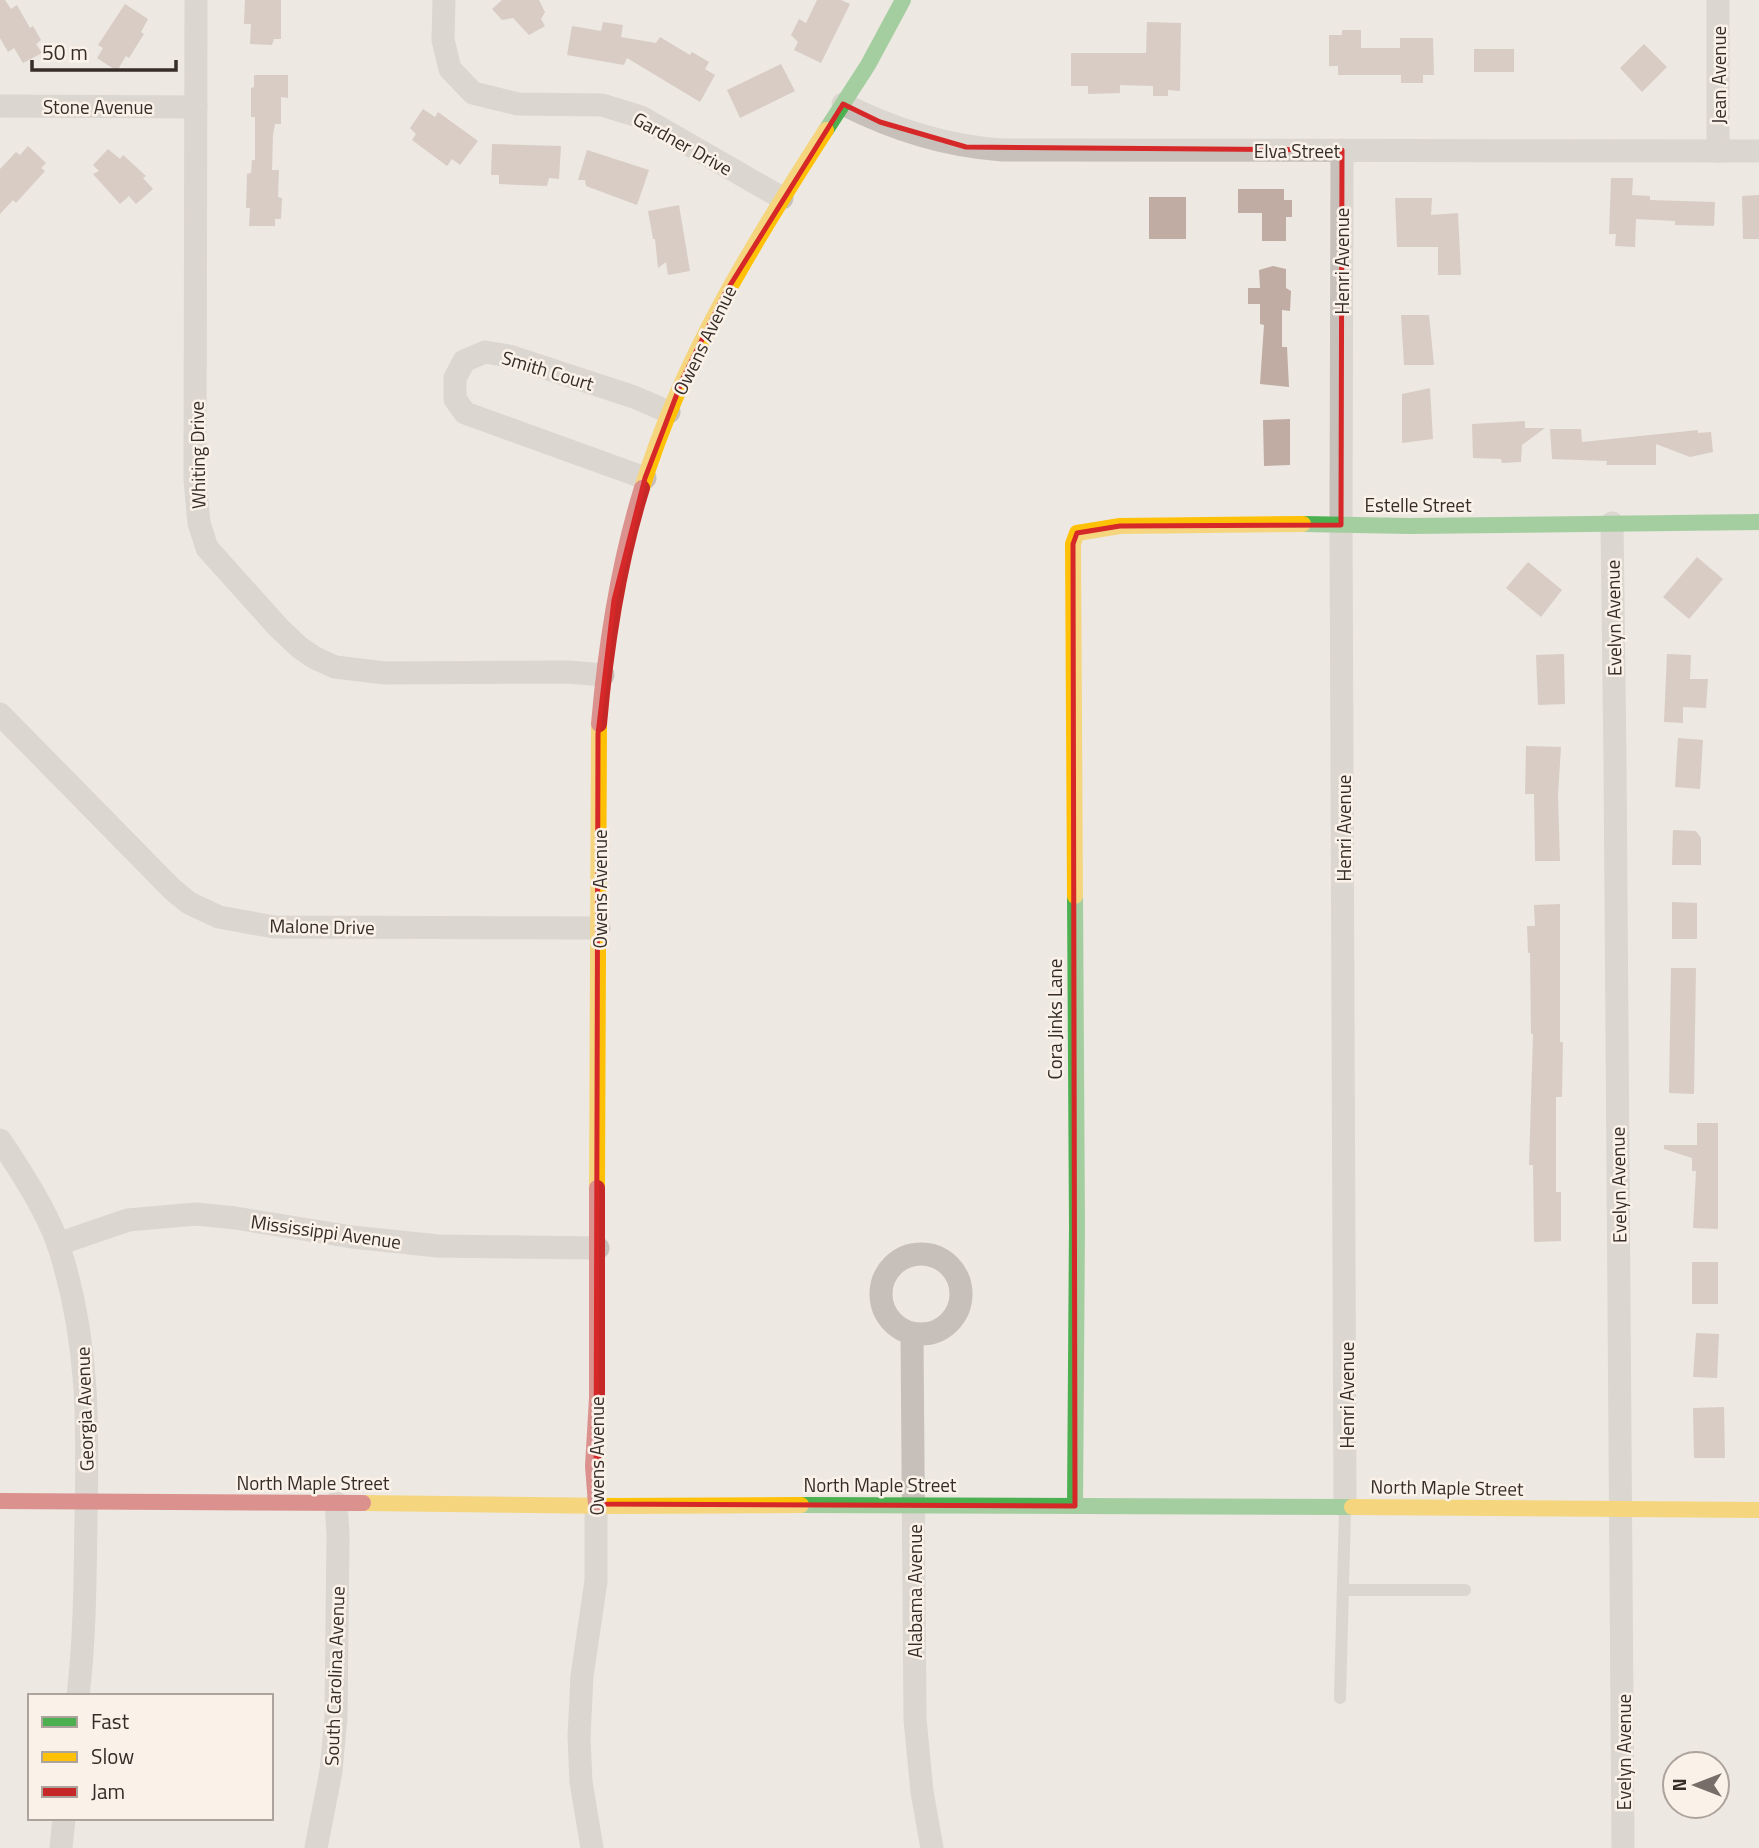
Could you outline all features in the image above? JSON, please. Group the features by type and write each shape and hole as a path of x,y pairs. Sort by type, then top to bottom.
{"street":[{"name":"Whiting Drive","path":"197,0 195,480 199,523 207,548 299,647 335,667 385,673 555,672 603,675"},
{"name":"Gardner Drive","path":"444,0 443,40 450,69 473,93 518,104 602,106 625,111 641,117 782,198"},
{"name":"Owens Avenue","path":"592,1848 582,1792 579,1737 582,1676 596,1581 593,1466 597,1398 598,734 614,600 645,478 669,412 707,325 782,198 868,65 903,0"},
{"name":"Jean Avenue","path":"1718,0 1718,151"},
{"name":"Elva Street","path":"843,104 880,122 930,139 966,147 1002,150 1759,150"},
{"name":"Stone Avenue","path":"0,106 196,107"},
{"name":"Henri Avenue","path":"1342,150 1345,1506"},
{"name":"Smith Court","path":"645,478 466,413 455,399 455,378 464,361 485,352 509,356 634,397 669,412"},
{"name":"Estelle Street","path":"1077,533 1120,526 1244,523 1341,525 1759,522"},
{"name":"Evelyn Avenue","path":"1612,523 1623,1848"},
{"name":"Cora Jinks Lane","path":"1075,1506 1077,1226 1073,544 1077,533"},
{"name":"Malone Drive","path":"0,714 172,890 188,903 219,917 275,927 599,928"},
{"name":"Georgia Avenue","path":"0,1140 16,1164 58,1244 79,1321 87,1405 87,1503 85,1639 78,1694"},
{"name":"Mississippi Avenue","path":"58,1244 128,1220 195,1214 352,1237 438,1246 597,1248"},
{"name":"Alabama Avenue","path":"912,1334 915,1719 922,1792 932,1848"},
{"name":"North Maple Street","path":"0,1501 1759,1510"},
{"name":"South Carolina Avenue","path":"316,1848 331,1771 336,1717 336,1503"},
{"path":"61,1848 64,1820"}],"lane":[{"path":"1340,1698 1345,1590 1345,1506"},
{"path":"1345,1590 1465,1590"}],"highlighted area":[{"path":"843,104 880,122 966,147 1342,150 1341,525 1120,526 1077,533 1073,544 1075,1506 596,1504 598,734 614,600 645,478 683,378 724,295"}],"building":[{"path":"0,0 5,0 11,9 17,5 30,28 33,26 41,40 36,44 42,53 23,63 14,48 8,52 0,38"},
{"path":"245,0 281,0 281,39 274,39 272,45 250,44 251,24 244,24"},
{"path":"502,0 539,0 545,12 541,19 545,26 529,35 513,18 502,20 492,9"},
{"path":"817,0 841,0 850,4 821,63 794,50 798,42 791,35 799,19 806,23"},
{"path":"125,4 148,19 141,32 144,34 117,71 97,58 103,48 98,45"},
{"path":"603,22 623,25 621,37 656,43 660,37 690,55 692,52 709,62 705,69 715,75 700,102 627,58 624,65 567,55 572,26 601,31"},
{"path":"1147,22 1181,23 1180,91 1168,90 1168,96 1153,96 1153,86 1120,85 1120,93 1088,94 1088,86 1071,86 1071,53 1146,53"},
{"path":"1342,30 1361,30 1361,48 1400,48 1400,38 1433,38 1434,75 1423,75 1423,83 1401,83 1401,75 1338,75 1338,66 1329,66 1329,35 1342,35"},
{"path":"1644,44 1667,67 1642,92 1620,68"},
{"path":"1474,49 1514,49 1514,72 1474,72"},
{"path":"781,64 795,91 740,118 727,90"},
{"path":"254,75 288,75 288,98 281,97 281,124 275,124 273,135 272,170 279,170 278,197 282,198 281,219 275,219 275,226 249,226 250,208 246,208 247,174 251,173 252,160 255,160 255,117 251,117"},
{"path":"423,109 435,117 438,112 478,141 460,165 452,159 447,166 412,140 416,134 410,128"},
{"path":"492,144 561,146 559,179 549,178 547,186 499,184 499,175 491,175"},
{"path":"28,146 46,163 41,168 45,171 16,203 13,200 0,214 0,169 16,152 20,155"},
{"path":"108,149 120,159 123,155 146,176 143,178 153,189 136,204 129,196 120,204 93,174 99,171 93,165"},
{"path":"587,150 649,170 637,205 586,186 585,180 578,180"},
{"path":"1611,178 1633,178 1632,195 1650,196 1650,200 1715,202 1714,226 1675,225 1675,221 1636,219 1635,247 1615,246 1616,234 1609,234"},
{"path":"1238,189 1284,189 1284,200 1292,200 1292,217 1286,217 1286,241 1262,241 1262,213 1238,213"},
{"path":"1759,195 1759,239 1743,239 1742,196"},
{"path":"1149,197 1186,197 1186,239 1149,239"},
{"path":"1395,198 1432,198 1431,215 1458,213 1461,275 1438,275 1438,247 1397,247"},
{"path":"679,205 690,271 668,275 666,262 658,268 648,211"},
{"path":"1273,266 1286,269 1286,288 1291,291 1290,311 1282,310 1282,347 1287,347 1289,387 1260,384 1264,325 1260,324 1260,304 1248,304 1248,288 1260,288 1259,270"},
{"path":"1401,315 1429,315 1434,365 1404,365"},
{"path":"1430,388 1433,439 1402,443 1402,394"},
{"path":"1290,419 1290,465 1264,466 1263,420"},
{"path":"1525,421 1525,428 1545,428 1522,445 1521,462 1502,463 1501,459 1473,458 1472,424"},
{"path":"1550,429 1581,429 1582,442 1698,430 1698,433 1711,432 1713,452 1690,457 1656,444 1656,465 1606,465 1607,461 1552,459"},
{"path":"1697,557 1723,579 1689,619 1663,597"},
{"path":"1528,562 1562,590 1541,617 1506,588"},
{"path":"1564,654 1565,704 1538,705 1536,655"},
{"path":"1667,654 1691,655 1690,679 1708,679 1706,708 1683,707 1683,723 1664,722"},
{"path":"1678,738 1703,740 1700,789 1675,787"},
{"path":"1526,746 1561,747 1558,795 1560,861 1535,861 1534,794 1525,794"},
{"path":"1673,830 1696,831 1701,838 1701,865 1672,865"},
{"path":"1672,902 1697,903 1697,939 1672,939"},
{"path":"1560,904 1560,1042 1563,1042 1562,1097 1556,1097 1556,1192 1561,1192 1561,1241 1534,1242 1533,1165 1529,1165 1533,1034 1527,926 1535,926 1534,905"},
{"path":"1671,968 1696,968 1694,1094 1669,1093"},
{"path":"1697,1123 1718,1123 1718,1229 1693,1228 1696,1171 1692,1171 1692,1158 1664,1149 1664,1145 1697,1145"},
{"path":"1692,1262 1718,1262 1718,1304 1692,1304"},
{"path":"1696,1333 1719,1334 1717,1378 1693,1377"},
{"path":"1724,1407 1725,1458 1694,1458 1693,1408"}],"traffic: fast":[{"path":"826,130 868,65 903,0"},
{"path":"1303,524 1409,526 1759,522"},
{"path":"1075,896 1075,1506"},
{"path":"801,1505 1352,1507"}],"traffic: slow":[{"path":"642,488 658,440 699,347 746,259 826,130"},
{"path":"1075,896 1073,544 1077,533 1120,526 1303,524"},
{"path":"597,1188 599,724"},
{"path":"363,1503 801,1505"},
{"path":"1352,1507 1759,1510"}],"traffic: jam":[{"path":"599,724 614,605 642,488"},
{"path":"596,1504 593,1466 597,1398 597,1188"},
{"path":"0,1501 363,1503"}]}
